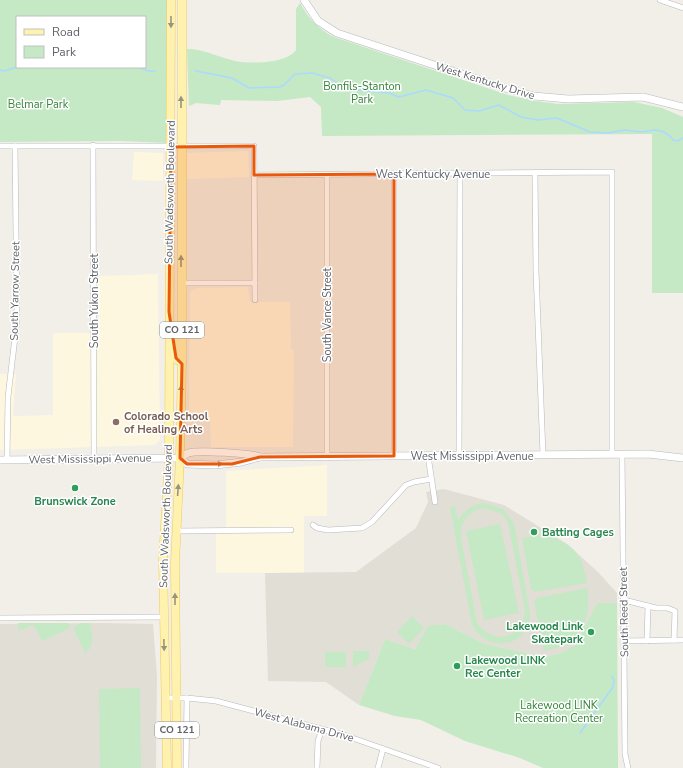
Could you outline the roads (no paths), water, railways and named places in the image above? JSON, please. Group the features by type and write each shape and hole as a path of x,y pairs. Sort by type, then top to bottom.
{"main road":[{"name":"South Wadsworth Boulevard","path":"167,768 163,617 163,543 169,458 171,0"},
{"name":"South Wadsworth Boulevard","path":"177,768 176,531 180,458 182,362 182,0"},
{"name":"West Kentucky Drive","path":"304,0 318,21 342,35 523,93 568,99 643,97 683,107"},
{"path":"169,312 176,358 182,362"},
{"name":"West Mississippi Avenue","path":"4,460 180,458 189,453 240,453 260,457"},
{"name":"West Mississippi Avenue","path":"180,458 187,464 209,465 242,462 260,457 327,456 622,454 665,455 683,458"},
{"path":"163,617 169,619 172,642 176,652"}],"street":[{"path":"660,0 683,8"},
{"name":"South Yukon Street","path":"93,145 94,458"},
{"path":"0,146 254,146 255,300"},
{"name":"South Yarrow Street","path":"4,460 8,392 17,320 15,146"},
{"name":"West Kentucky Avenue","path":"254,175 612,172 612,454"},
{"path":"459,456 460,173"},
{"path":"535,173 536,271 544,455"},
{"path":"394,174 394,456"},
{"name":"South Vance Street","path":"327,175 327,456"},
{"path":"182,283 254,283"},
{"name":"South Reed Street","path":"622,454 625,754 628,768"},
{"path":"428,456 435,502"},
{"path":"313,525 317,528 328,530 362,528 372,522 406,485 431,479"},
{"path":"176,531 291,530"},
{"path":"624,600 656,608 667,608 675,611 674,640"},
{"path":"647,641 648,606"},
{"path":"0,618 163,617"},
{"path":"624,641 683,640"},
{"name":"West Alabama Drive","path":"165,698 187,698 216,701 322,729 438,768"},
{"path":"186,768 187,698"},
{"path":"317,768 318,740 322,729"},
{"path":"378,768 383,749"}],"waterway":[{"path":"0,70 5,71 16,67"},
{"path":"141,68 148,71 155,71"},
{"path":"196,71 232,78 249,88 280,87 295,74 312,73 330,78 346,89 389,93 399,97 426,90 453,98 465,110 479,111 499,105 521,117 538,120 557,118 590,132 608,133 625,130 642,132 654,130 662,131 673,140 678,141 683,138"},
{"path":"580,733 613,687 614,681 612,676"}],"place":[{"name":"Colorado School of Healing Arts","path":"116,422"},
{"name":"Brunswick Zone","path":"75,488"},
{"name":"Batting Cages","path":"534,532"},
{"name":"Lakewood Link Skatepark","path":"591,632"},
{"name":"Lakewood LINK Rec Center","path":"457,666"}],"park label":[{"name":"Bonfils-Stanton Park","path":"362,92"},
{"name":"Belmar Park","path":"38,104"},
{"name":"Lakewood LINK Recreation Center","path":"559,711"}]}
